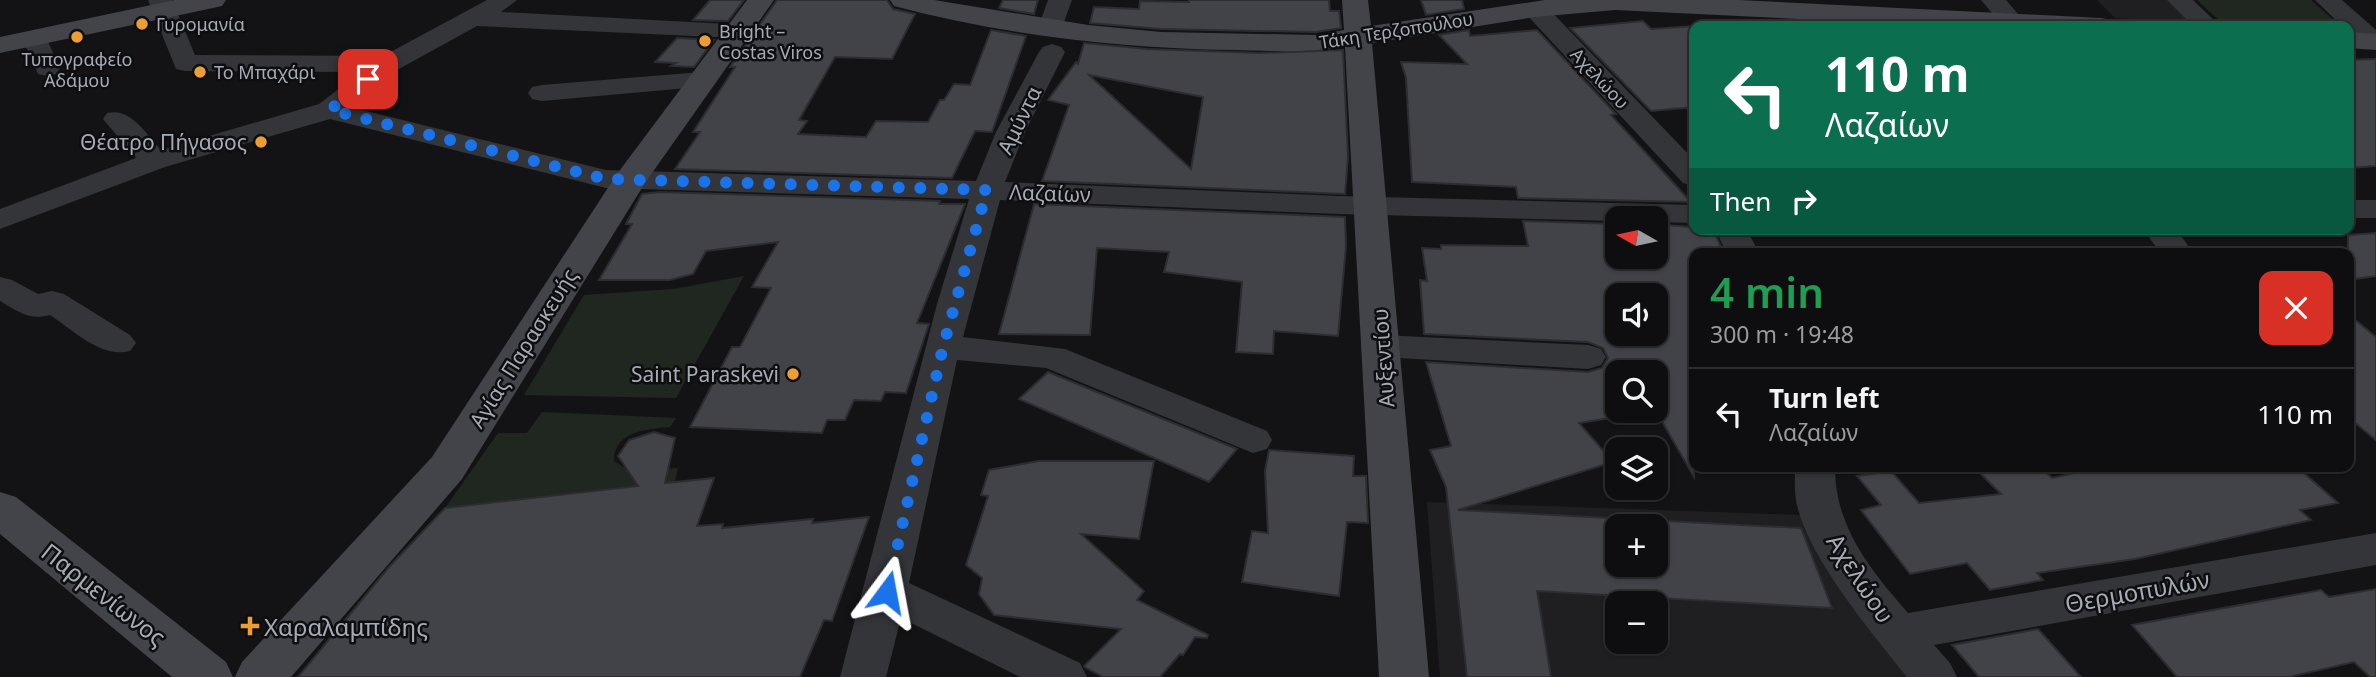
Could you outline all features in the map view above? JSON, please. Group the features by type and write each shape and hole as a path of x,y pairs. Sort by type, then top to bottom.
{"main road":[{"path":"0,45 162,6 213,0"},
{"name":"Αγίας Παρασκευής","path":"260,677 447,468 629,181 761,0"},
{"name":"Τάκη Τερζοπούλου","path":"903,0 1052,40 1317,43 1360,39 1393,30 1535,9 1635,1 1985,15 2009,21"},
{"name":"Αυξεντίου","path":"1355,0 1360,39 1405,677"},
{"name":"Παρμενίωνος","path":"7,525 202,676"}],"street":[{"path":"5,211 155,160 330,110 388,64 505,0"},
{"name":"Αμύντα","path":"863,677 887,592 943,347 987,190 1052,40 1060,0"},
{"path":"2179,0 2202,21"},
{"path":"2327,0 2347,21"},
{"path":"162,6 185,63 388,64"},
{"name":"Αχελώου","path":"1535,9 1689,172"},
{"path":"472,18 737,30"},
{"path":"2354,28 2367,41"},
{"path":"35,38 47,68"},
{"path":"542,93 701,79"},
{"name":"Λαζαίων","path":"330,110 581,173 629,181 1689,214"},
{"path":"117,119 155,160"},
{"path":"0,288 37,308 52,301 118,343"},
{"path":"1382,346 1588,357"},
{"path":"943,347 1052,357 1253,440"},
{"name":"Αχελώου","path":"1815,472 1820,514 1867,596 1934,677"},
{"name":"Θερμοπυλών","path":"1898,634 2376,549"},
{"path":"887,592 1064,677"}],"shaded area":[{"path":"2097,0 2168,0 2190,21 2172,21 2115,18"},
{"path":"2197,0 2311,0 2334,21 2220,21"},
{"path":"744,276 676,398 524,395 584,295 673,289"},
{"path":"542,412 676,418 670,427 642,431 626,438 615,451 614,461 628,470 678,468 675,482 445,508 498,433 527,433"},
{"path":"1427,502 1802,515 1913,677 1440,677"}],"building":[{"path":"710,0 744,0 728,21 693,20"},
{"path":"777,0 887,0 893,9 915,14 892,59 835,57 799,120 807,121 798,134 866,137 876,121 928,122 940,100 944,100 954,84 970,85 991,30 1026,36 992,132 975,131 952,178 675,169 700,132 693,132 735,67 730,67"},
{"path":"1003,0 1038,0 1034,14 999,8"},
{"path":"1329,0 1330,11 1339,11 1341,28 1316,32 1161,29 1090,23 1094,7 1139,9 1140,1"},
{"path":"1421,0 1462,0 1464,9 1426,15"},
{"path":"1643,21 1651,29 1689,26 1689,107 1651,111 1570,28"},
{"path":"1469,30 1470,36 1537,30 1616,114 1611,115 1689,202 1518,198 1516,187 1412,182 1406,78 1401,62 1467,64 1439,35"},
{"path":"677,38 714,40 694,67 655,62"},
{"path":"1084,43 1147,49 1260,53 1343,50 1348,158 1345,194 1042,181 1069,105 1048,100 1076,62 1078,64","holes":["1089,75 1203,97 1191,169"]},
{"path":"2376,59 2376,166 2354,168 2354,60"},
{"path":"660,192 965,204 917,323 929,324 906,393 885,392 881,401 854,400 845,420 827,420 822,433 690,427 732,347 740,347 771,288 752,287 778,242 706,251 693,274 670,280 599,280 632,224 626,224 642,194"},
{"path":"1034,204 1345,217 1346,246 1338,336 1274,331 1273,354 1236,352 1242,282 1164,272 1169,252 1097,248 1090,335 999,334"},
{"path":"1523,221 1605,224 1605,270 1668,270 1668,225 1689,227 1689,235 1716,235 1721,248 1689,248 1689,468 1663,423 1668,423 1668,360 1607,360 1603,348 1588,342 1424,334 1420,280 1427,281 1422,248 1441,249 1441,245 1528,246"},
{"path":"2376,233 2376,276 2354,279 2354,248 2348,248 2348,235"},
{"path":"2354,319 2376,337 2376,440 2354,422"},
{"path":"1426,362 1588,372 1602,368 1605,363 1605,419 1579,423 1605,453 1605,464 1458,510 1605,518 1605,577 1668,577 1668,521 1801,528 1832,608 1668,599 1668,591 1605,591 1605,595 1537,591 1551,677 1467,677 1446,487 1430,450 1451,446"},
{"path":"1048,372 1237,449 1209,482 1019,399"},
{"path":"654,432 675,438 665,483 714,478 697,526 723,524 722,528 813,519 812,523 869,517 832,621 824,620 800,677 298,677 389,567 445,508 638,486 618,456 629,440"},
{"path":"1269,450 1354,456 1353,476 1366,476 1368,523 1347,522 1339,596 1242,582 1252,531 1268,533 1265,471"},
{"path":"1039,461 1154,461 1139,539 1081,534 1144,591 1137,600 1208,635 1207,638 1195,637 1183,655 1180,654 1160,677 1103,677 1084,666 1121,629 994,615 979,594 982,578 966,565 988,496 981,495 989,470"},
{"path":"1892,472 1919,503 2001,494 1979,472 2046,472 2052,478 2079,472 2303,472 2338,503 2300,510 2311,520 2135,559 2037,573 2043,580 1990,590 1967,563 1910,574 1861,510 1881,505 1857,476"},
{"path":"2376,589 2376,677 2370,677 2354,662 2289,677 2177,677 2132,625 2321,590 2329,597"},
{"path":"2038,629 2081,677 1979,677 1952,645"}],"place":[{"name":"Γυρομανία","path":"142,24"},
{"name":"Τυπογραφείο Αδάμου","path":"77,37"},
{"name":"Bright – Costas Viros","path":"705,41"},
{"name":"Το Μπαχάρι","path":"200,72"},
{"name":"Θέατρο Πήγασος","path":"261,142"},
{"name":"Saint Paraskevi","path":"793,374"},
{"name":"Χαραλαμπίδης","path":"250,626"}],"route":[{"path":"368,79 330,110 606,179 987,190 943,347 887,592"}]}
